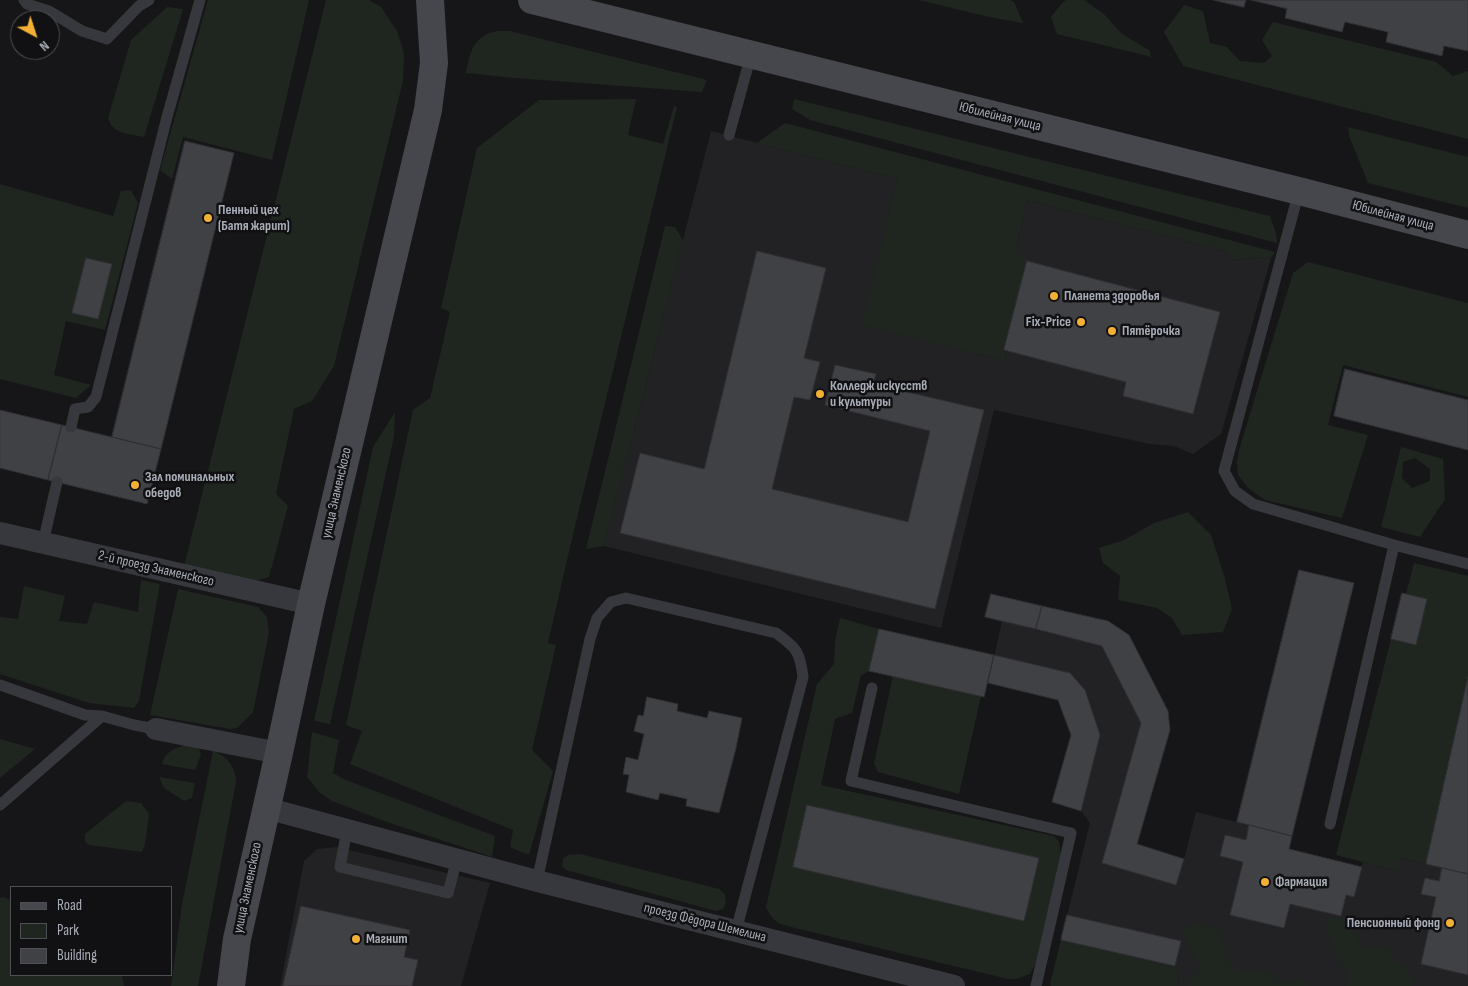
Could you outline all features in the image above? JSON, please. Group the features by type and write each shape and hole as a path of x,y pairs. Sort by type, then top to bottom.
{"main road":[{"name":"улица Знаменского","path":"231,986 237,939 311,604 428,110 434,63 430,0"},
{"name":"Юбилейная улица","path":"532,0 1299,191 1468,235"}],"street":[{"name":"2-й проезд Знаменского","path":"0,533 311,604"},
{"path":"156,729 279,753"},
{"name":"проезд Фёдора Шемелина","path":"266,808 538,881 954,986"}],"lane":[{"path":"24,0 28,4 49,11 82,31 107,39 139,6 149,0"},
{"path":"71,427 75,409 88,407 96,397 167,117 200,0"},
{"path":"729,135 751,55"},
{"path":"1299,191 1224,470 1235,490 1253,504 1394,545 1468,564"},
{"path":"43,543 57,482"},
{"path":"1330,824 1394,545"},
{"path":"538,881 590,639 597,618 611,602 626,598 776,633 790,643 800,658 803,677 736,931"},
{"path":"0,686 85,715 102,716 156,729"},
{"path":"872,688 851,781 1071,833 1036,986"},
{"path":"0,805 102,716"},
{"path":"347,830 340,867 448,893 457,859"}],"shaded area":[{"name":"Колледж искусств и культуры","path":"711,131 897,179 863,325 1006,361 1004,350 1016,249 1027,200 1227,252 1231,260 1271,258 1221,434 1193,454 1174,446 1150,444 994,410 941,628 604,546"},
{"path":"991,594 1108,621 1129,635 1168,711 1137,844 1184,859 1196,812 1292,836 1289,849 1361,867 1363,862 1397,871 1400,858 1468,874 1468,986 1177,986 1179,977 1061,940 1090,823 1081,811 1052,802 1071,735 1058,700 988,683 1002,622 985,617"},
{"path":"336,847 490,883 461,986 280,986 304,861 317,849"}],"green space":[{"path":"208,0 309,0 272,160 183,137 172,179 160,170"},
{"path":"326,0 369,0 381,7 397,31 404,53 403,81 334,366 312,401 294,409 276,494 288,506 269,577 257,581 184,566"},
{"path":"919,0 1010,0 1014,2 1023,23 989,17"},
{"path":"1066,0 1084,0 1104,14 1122,34 1149,50 1152,57 1057,34 1051,17"},
{"path":"1184,5 1203,11 1210,43 1227,47 1240,61 1264,63 1272,56 1262,40 1273,22 1436,62 1453,76 1468,71 1468,139 1183,66 1164,32"},
{"path":"167,7 183,9 144,137 122,132 113,127 108,118 131,40"},
{"path":"510,31 707,80 702,92 466,73 469,58 475,44 489,33"},
{"path":"636,99 628,135 663,144 674,106 677,107 548,643 556,645 532,750 553,771 529,855 510,847 513,830 350,764 362,731 346,725 413,410 430,398 450,312 441,308 477,148 539,100"},
{"path":"794,99 1270,216 1276,233 1277,243 810,120 792,109"},
{"path":"785,123 1275,252 1271,258 1231,260 1227,252 1027,200 1016,249 1027,261 1004,349 1006,361 862,325 897,179 757,143"},
{"path":"1348,127 1468,157 1468,208 1368,183 1349,136"},
{"path":"0,184 113,216 121,191 131,190 138,203 105,330 66,321 54,375 91,385 76,398 0,379","holes":["86,258 111,264 72,313"]},
{"path":"665,226 675,227 683,240 604,546 586,549"},
{"path":"1308,262 1468,303 1468,397 1343,365 1328,425 1368,435 1342,518 1265,500 1248,488 1238,475 1237,462 1239,450 1293,273"},
{"path":"395,412 394,437 330,724 314,721 373,447"},
{"path":"1401,447 1443,459 1445,499 1420,537 1381,527","holes":["1415,458 1430,469 1430,481 1412,488 1402,478 1403,462"]},
{"path":"1188,512 1211,535 1224,575 1232,609 1223,632 1182,635 1172,618 1157,608 1118,600 1120,576 1103,563 1099,548 1124,540 1154,523"},
{"path":"1414,563 1468,576 1468,677 1426,864 1401,858 1397,871 1336,855 1391,639 1416,645 1427,599 1406,594"},
{"path":"141,580 160,584 139,701 134,708 89,703 0,674 0,617 18,619 24,586 65,596 59,621 87,624 94,602 138,612"},
{"path":"178,589 258,607 267,617 269,632 253,712 237,728 230,729 150,715"},
{"path":"840,618 879,629 869,671 861,675 852,713 835,719 821,785 1054,836 1059,842 1061,854 1035,965 1030,974 1016,979 1008,979 791,927 776,921 768,912 766,907 817,684 834,664 835,641","holes":["807,805 1039,858 1024,920 793,867"]},
{"path":"893,676 981,696 959,794 878,772 874,763"},
{"path":"312,732 339,740 333,773 346,780 495,836 492,857 384,821 332,801 319,792 307,777"},
{"path":"0,739 35,749 0,778"},
{"path":"187,745 199,748 201,755 195,770 162,764 165,756 171,751"},
{"path":"213,751 230,763 236,777 236,782 198,986 171,986 182,904"},
{"path":"159,777 195,783 192,798 184,801 164,788"},
{"path":"126,801 141,803 149,814 145,844 142,852 89,845 85,841 85,834"},
{"path":"580,854 719,889 725,894 726,904 723,909 716,911 566,870 562,866 563,859 568,855"},
{"path":"0,898 10,900 10,976 122,976 124,986 0,986"},
{"path":"1334,917 1347,921 1354,927 1362,949 1388,946 1393,959 1407,965 1412,986 1345,986 1348,973 1337,959 1333,944 1326,932 1327,920"},
{"path":"1197,923 1221,930 1225,955 1234,968 1250,972 1266,970 1281,984 1301,979 1309,986 1186,986 1201,967 1195,954 1186,946 1184,927"},
{"path":"1061,940 1175,967 1179,977 1177,986 1051,986"}],"building":[{"path":"1213,0 1246,0 1244,7"},
{"path":"1251,0 1468,0 1468,51 1444,46 1442,56 1386,42 1388,32 1345,22 1342,32 1285,18 1287,9"},
{"path":"185,141 234,153 161,449 112,437"},
{"path":"757,251 826,268 804,358 820,362 810,400 794,397 772,489 908,522 930,431 825,405 835,365 876,374 873,384 984,410 935,609 620,533 640,453 704,469"},
{"path":"86,258 112,264 98,319 72,313"},
{"name":"Пятёрочка","path":"1027,261 1220,312 1193,414 1123,396 1126,382 1004,350"},
{"path":"1345,369 1468,400 1468,450 1334,416"},
{"path":"0,410 62,425 48,480 0,468"},
{"path":"62,425 161,449 147,504 48,480"},
{"path":"1299,570 1354,583 1292,836 1237,822"},
{"path":"1402,593 1427,599 1416,645 1391,639"},
{"path":"991,594 1042,606 1036,629 985,617"},
{"path":"1042,606 1108,621 1129,635 1168,711 1170,730 1137,844 1184,859 1176,885 1102,863 1141,723 1102,646 1036,629"},
{"path":"879,629 994,655 984,697 869,671"},
{"path":"994,655 1070,673 1085,690 1100,735 1081,811 1052,802 1071,735 1058,700 988,683"},
{"path":"1468,677 1468,874 1426,864"},
{"path":"647,697 678,704 677,711 707,718 709,711 742,718 719,813 686,806 687,799 660,793 658,800 626,792 629,775 623,774 626,757 638,760 644,734 634,731 638,715 643,716"},
{"path":"807,805 1039,858 1024,921 793,867"},
{"path":"1249,825 1292,836 1289,849 1362,867 1354,897 1346,895 1341,916 1290,904 1284,928 1230,915 1243,862 1220,856 1225,835 1246,840"},
{"path":"1442,868 1468,874 1468,975 1421,964 1436,897 1421,894 1425,878 1439,881"},
{"path":"301,906 410,930 404,957 418,960 412,986 283,986"},
{"path":"1067,915 1181,941 1175,966 1061,940"}],"place":[{"name":"Пенный цех (Батя жарит)","path":"208,218"},
{"name":"Планета здоровья","path":"1054,296"},
{"name":"Fix-Price","path":"1081,322"},
{"name":"Пятёрочка","path":"1112,331"},
{"name":"Колледж искусств и культуры","path":"820,394"},
{"name":"Зал поминальных обедов","path":"135,485"},
{"name":"Фармация","path":"1265,882"},
{"name":"Пенсионный фонд","path":"1450,923"},
{"name":"Магнит","path":"356,939"}]}
